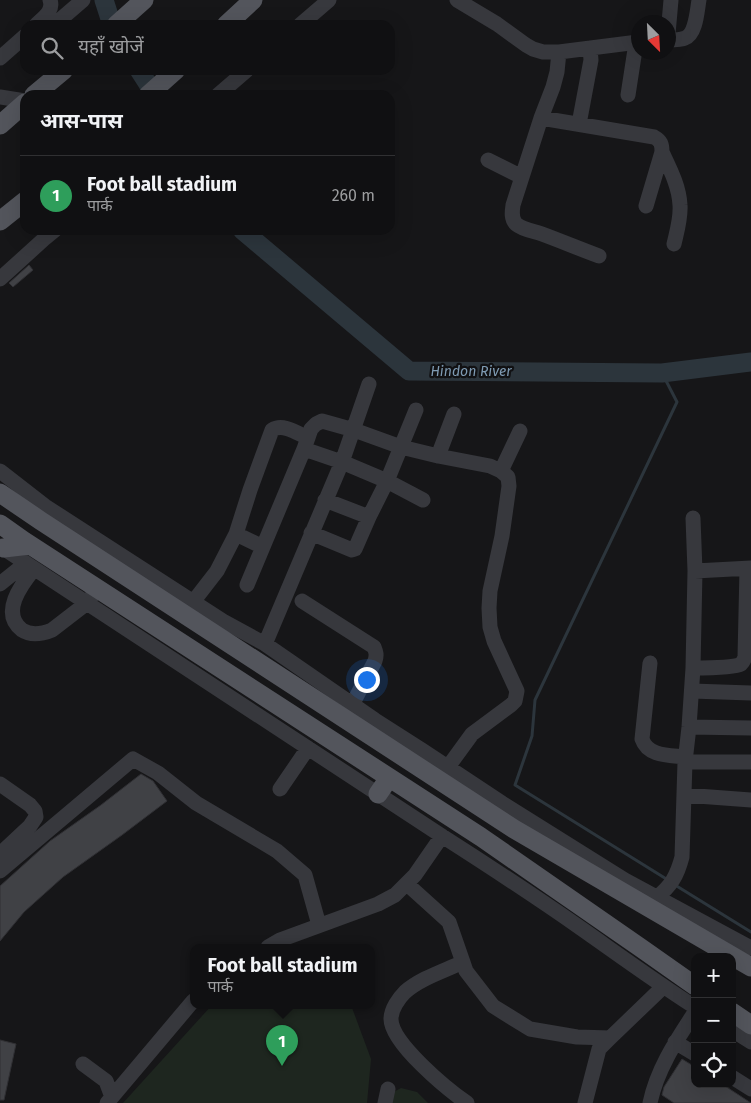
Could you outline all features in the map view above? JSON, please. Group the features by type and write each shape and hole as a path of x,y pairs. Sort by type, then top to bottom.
{"main road":[{"path":"122,20 144,0"},
{"path":"231,20 253,0"},
{"path":"40,90 58,75"},
{"path":"154,90 170,75"},
{"path":"0,125 20,107"},
{"path":"0,221 20,205"},
{"path":"0,493 174,608 751,967"},
{"path":"0,524 30,545 92,596 389,778 481,837 691,983"},
{"path":"2,547 30,545"},
{"path":"378,794 389,778"},
{"path":"736,1015 751,1025"}],"street":[{"path":"40,20 51,8 50,0"},
{"path":"60,20 83,0"},
{"path":"306,20 329,0"},
{"path":"457,0 497,24 533,49 543,52 559,52 631,43"},
{"path":"670,15 671,0"},
{"path":"676,40 685,39 694,29 699,0"},
{"path":"0,58 20,40"},
{"path":"579,124 590,60 590,48"},
{"path":"559,52 553,87 522,177 512,212 513,219 522,228 599,256"},
{"path":"0,70 20,54"},
{"path":"628,95 634,60"},
{"path":"224,90 241,75"},
{"path":"0,97 20,101"},
{"path":"541,118 654,137 659,140 662,145 662,152 646,206"},
{"path":"662,152 675,182 679,197 680,215 674,244"},
{"path":"488,160 522,177"},
{"path":"0,279 47,235"},
{"path":"265,644 342,462 369,384"},
{"path":"311,534 353,550 356,548 387,481 416,410"},
{"path":"438,456 454,414"},
{"path":"247,585 311,428 316,424 322,422 354,430 401,447 501,470 508,477 510,486 502,536 490,590 490,627 499,654 517,690 517,696 511,705 472,734 448,767"},
{"path":"193,602 217,571 236,534 272,430 277,427 282,427 306,443 342,462 387,481 423,500"},
{"path":"501,470 520,431"},
{"path":"0,471 45,506 223,621 265,644 352,705 448,767 499,810"},
{"path":"325,500 369,518"},
{"path":"656,898 668,888 680,868 682,857 686,759 692,692 695,571 694,518"},
{"path":"236,534 263,547"},
{"path":"2,547 30,566 92,596 308,748 490,866 691,1004"},
{"path":"30,566 11,607 13,620 16,625 26,632 32,634 46,633 52,630 92,596"},
{"path":"0,584 30,566"},
{"path":"692,668 733,666 743,662 745,657 749,569 695,571"},
{"path":"302,601 374,647 376,651 375,661 352,705"},
{"path":"650,663 642,739 644,745 649,750 686,759 751,762"},
{"path":"692,692 751,693"},
{"path":"689,727 751,728"},
{"path":"280,789 308,748"},
{"path":"0,871 133,759 158,773 196,803 277,852 305,875 320,925"},
{"path":"0,784 30,805 35,811 36,817 30,826 0,854"},
{"path":"684,795 751,800"},
{"path":"519,823 751,948"},
{"path":"273,944 378,904 395,895 415,875 442,836"},
{"path":"407,884 448,922 466,971 492,1006 530,1029 577,1037 610,1038"},
{"path":"463,962 413,986 396,1004 391,1017 393,1029 404,1047 466,1103"},
{"path":"585,1103 599,1049 663,987"},
{"path":"109,1100 190,1005"},
{"path":"653,1101 661,1067 691,1018"},
{"path":"736,1033 751,1042"},
{"path":"675,1042 691,1052"},
{"path":"83,1064 106,1082 109,1100"},
{"path":"736,1080 751,1089"}],"shaded area":[{"path":"208,1009 352,1009 371,1059 367,1103 123,1103"},
{"path":"401,1088 417,1092 428,1103 388,1103 390,1094"}],"building":[{"path":"29,265 33,270 13,287 9,283"},
{"path":"141,774 153,781 167,801 63,877 24,912 0,941 0,886 50,841"},
{"path":"0,1040 16,1044 4,1100 0,1100"},
{"path":"682,1059 691,1065 691,1088 728,1088 751,1103 674,1103 662,1095 664,1087"}],"waterway":[{"name":"Hindon River","path":"104,0 110,20"},
{"name":"Hindon River","path":"142,75 152,90"},
{"name":"Hindon River","path":"248,235 409,371 662,373 751,362"},
{"path":"662,373 677,402 535,700 532,736 515,785 668,880"},
{"path":"675,885 751,932"}],"place":[{"name":"Foot ball stadium","path":"282,1066"}]}
